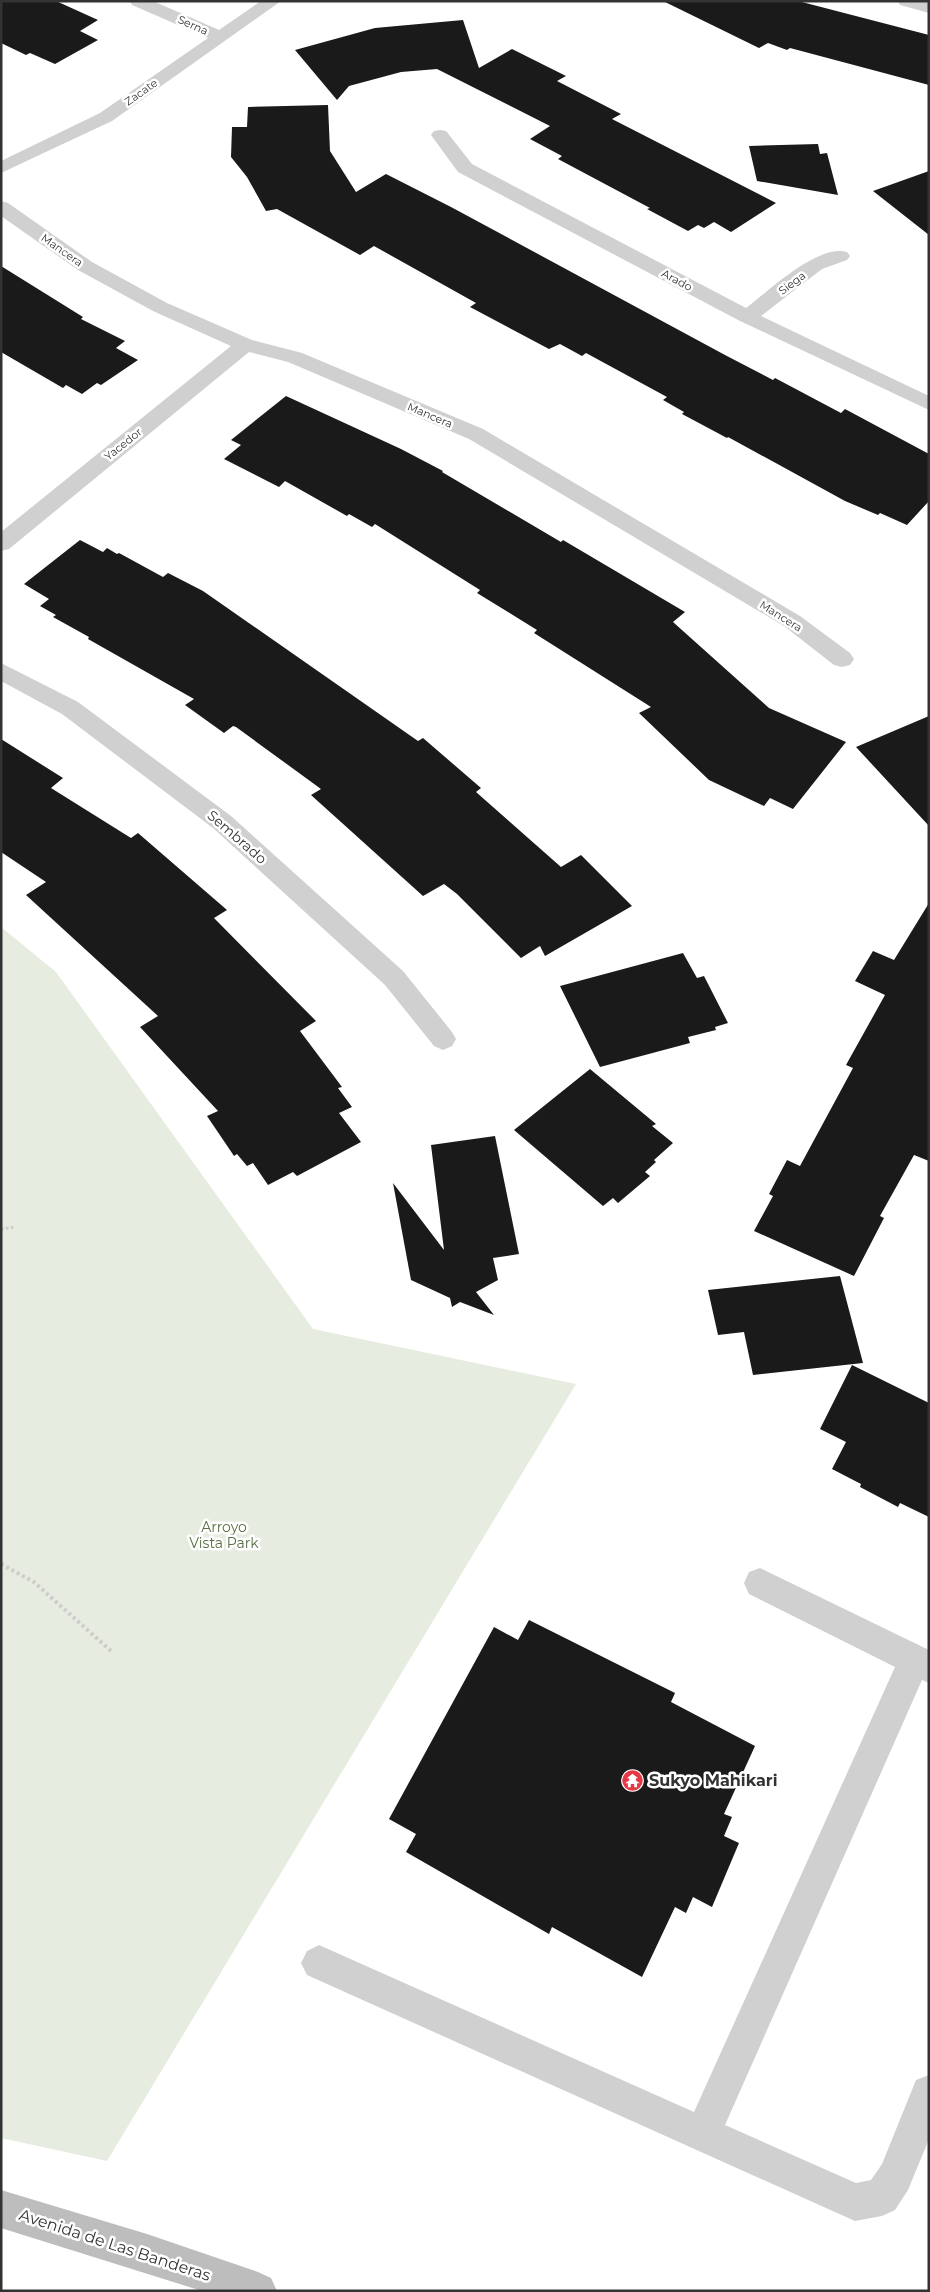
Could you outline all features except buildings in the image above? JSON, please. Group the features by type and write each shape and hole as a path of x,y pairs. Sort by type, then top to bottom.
{"main road":[{"name":"Avenida de Las Banderas","path":"1,2209 147,2253 258,2291"}],"street":[{"name":"Serna","path":"138,1 220,37"},
{"name":"Zacate","path":"1,168 106,117 273,1"},
{"path":"906,1 929,8"},
{"name":"Arado","path":"440,135 465,168 747,317 929,404"},
{"name":"Mancera","path":"1,206 85,266 160,307 245,345 295,357 476,434 792,621 842,658"},
{"name":"Siega","path":"747,317 815,265 840,256"},
{"name":"Yacedor","path":"1,544 245,345"},
{"name":"Sembrado","path":"1,671 70,708 222,822 394,978 443,1039"},
{"path":"703,2134 922,1663 760,1583"},
{"path":"319,1963 855,2202 882,2197 895,2177 929,2093"}],"path":[{"path":"1,1229 14,1227"},
{"path":"1,1564 34,1582 111,1650"}],"green space":[{"name":"Arroyo Vista Park","path":"1,927 56,972 313,1329 576,1384 107,2161 1,2138"}],"place":[{"name":"Sukyo Mahikari","path":"633,1780"}]}
